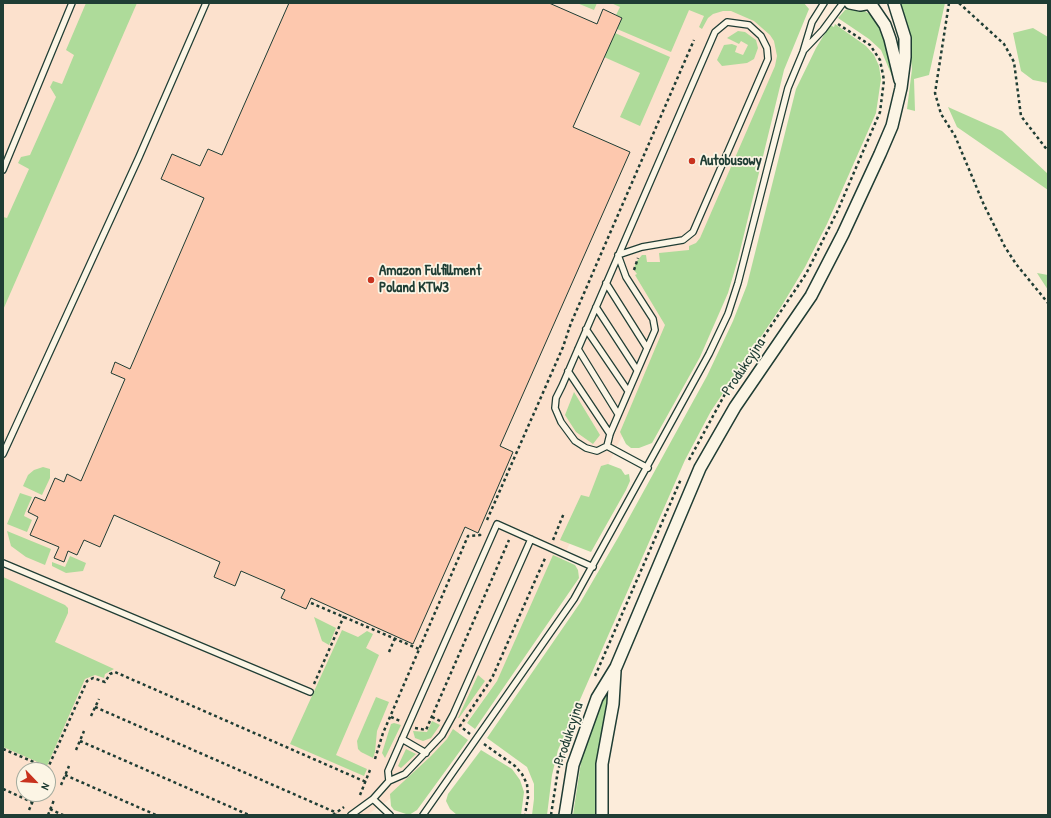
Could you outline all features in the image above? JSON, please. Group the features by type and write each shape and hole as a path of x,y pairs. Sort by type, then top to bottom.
{"street":[{"path":"850,3 870,3"},
{"name":"Produkcyjna","path":"870,3 888,32 901,88"},
{"name":"Produkcyjna","path":"565,815 573,765 597,698 616,667 700,468 735,407 811,296 843,234 892,126 901,88 905,57 904,38 894,3"},
{"name":"Produkcyjna","path":"602,815 602,764 613,704 616,667"}],"lane":[{"path":"3,170 72,3"},
{"path":"3,454 139,157 206,3"},
{"path":"423,815 548,637 594,567 696,379 728,314 747,252 783,106 795,69 803,52 812,22 824,3"},
{"path":"803,52 823,30 843,3"},
{"path":"618,255 626,277 653,319 655,330 618,414 607,446 597,451 586,448 575,441 561,422 556,408 556,398 578,350 586,329 596,307 618,255 700,68 715,32 727,22 749,25 761,36 767,48 768,59 693,232 683,240 642,247 618,255"},
{"path":"606,284 647,348"},
{"path":"596,307 637,370"},
{"path":"586,329 628,391"},
{"path":"578,350 618,414"},
{"path":"568,371 610,434"},
{"path":"607,446 648,468"},
{"path":"389,780 388,771 497,524 594,567"},
{"path":"351,815 373,799 389,780 405,774 442,735 449,724 531,539"},
{"path":"3,563 310,692"},
{"path":"402,739 426,753"},
{"path":"373,799 390,815"}],"path":[{"path":"949,3 935,93 941,114 948,122 955,136 984,205 1005,247 1016,264 1048,303"},
{"path":"959,3 1004,44 1014,62 1021,116 1048,151"},
{"path":"486,522 563,347 571,323 694,40"},
{"path":"376,759 391,717 419,649 468,536 480,535 483,530"},
{"path":"414,728 426,730 509,540"},
{"path":"311,603 419,649"},
{"path":"310,692 344,616"},
{"path":"389,652 395,638"},
{"path":"50,762 87,681 94,678 105,682 110,674 115,672 366,782"},
{"path":"91,716 99,699"},
{"path":"96,707 337,812"},
{"path":"391,717 402,722"},
{"path":"432,717 442,722"},
{"path":"76,750 84,732"},
{"path":"80,741 249,815"},
{"path":"3,748 32,762"},
{"path":"61,785 69,766"},
{"path":"360,795 370,770"},
{"path":"65,775 156,815"},
{"path":"3,789 16,795"},
{"path":"29,810 32,802"},
{"path":"48,815 53,802"},
{"path":"333,815 344,807"},
{"path":"50,809 64,815"}],"shaded area":[{"path":"3,3 739,3 789,48 623,434 515,656 459,733 401,791 367,815 3,815"}],"green space":[{"path":"86,3 137,3 3,310 3,217 7,218 29,169 18,163 21,157 30,155 56,97 50,87 53,81 62,84 74,55 66,50"},
{"path":"577,3 597,3 594,10"},
{"path":"611,3 804,3 809,9 784,70 738,259 728,293 700,357 652,443 639,448 631,448 626,444 620,432 665,325 635,275 637,274 634,270 635,265 642,255 646,255 647,262 660,262 659,253 689,250 689,246 696,243 700,238 775,66 777,56 774,41 770,35 754,21 731,11 723,11 713,14 708,18 702,29 699,27 704,16 689,10 671,52 617,29 622,18 616,15 620,7"},
{"path":"900,3 945,3 929,75 914,79 915,111 907,109 912,69 907,22"},
{"path":"853,8 861,9 873,16 881,27 892,62 892,76 881,50 869,39 838,18 845,10"},
{"path":"835,24 866,46 874,55 879,66 881,79 876,113 827,224 805,267 781,307 711,411 685,460 558,750 552,775 547,815 532,815 534,784 527,767 487,738 580,603 619,536 707,376 733,321 747,285 796,89 816,48 830,25 834,27"},
{"path":"1033,28 1048,37 1048,83 1033,80 1021,71 1013,33"},
{"path":"738,31 745,32 756,40 758,48 754,59 747,63 722,66 717,60 724,45 732,44 737,46 735,52 743,55 748,45 741,41 739,44 727,38"},
{"path":"615,33 670,57 640,126 620,117 640,73 604,57"},
{"path":"948,107 1002,131 1048,174 1048,190 957,127"},
{"path":"1037,273 1048,275 1048,290"},
{"path":"574,392 600,435 593,444 576,432 565,415"},
{"path":"608,464 621,469 625,475 629,474 630,481 591,552 560,540 581,495 589,497 601,466"},
{"path":"43,467 50,469 50,478 42,495 23,486 28,475 34,470"},
{"path":"20,493 32,497 24,516 32,520 27,532 7,524"},
{"path":"7,531 51,549 45,565 26,557 11,546"},
{"path":"553,555 575,565 578,570 579,578 475,729 467,723 497,681"},
{"path":"70,556 86,563 83,571 66,573 52,566 52,562 65,567"},
{"path":"3,577 65,605 68,608 68,613 55,642 114,669 105,674 104,678 95,675 85,679 49,762 38,762 3,747"},
{"path":"314,617 336,628 329,645 322,641"},
{"path":"342,630 358,637 367,631 373,634 366,648 379,655 336,755 367,769 364,776 290,744"},
{"path":"478,675 485,681 458,718"},
{"path":"605,696 608,697 598,752 595,786 595,815 573,815 581,762 588,737"},
{"path":"376,697 389,702 377,731 373,758 358,749 357,741"},
{"path":"432,721 440,725 431,738 423,741 415,738 413,731 427,732"},
{"path":"394,723 401,725 385,758 382,753 391,724"},
{"path":"453,729 468,740 417,810 409,815 394,810 391,806 390,794 431,756 447,739"},
{"path":"406,749 416,754 401,768 398,766"},
{"path":"481,750 512,769 520,780 524,792 521,815 457,815 450,809 446,801 448,794"}],"building":[{"name":"Amazon Fulfillment Poland KTW3","path":"289,3 549,3 597,24 603,9 622,18 573,127 630,152 500,446 513,452 478,533 465,527 413,644 311,598 306,609 281,598 285,590 241,571 235,586 214,577 220,562 114,515 100,547 84,540 77,555 68,551 64,562 54,558 59,547 30,535 38,517 28,512 35,497 45,501 55,478 64,482 67,474 81,481 125,379 111,373 115,362 130,369 204,198 161,179 172,154 200,166 208,149 222,155"}],"place":[{"name":"Autobusowy","path":"692,161"},
{"name":"Amazon Fulfillment Poland KTW3","path":"371,280"}]}
